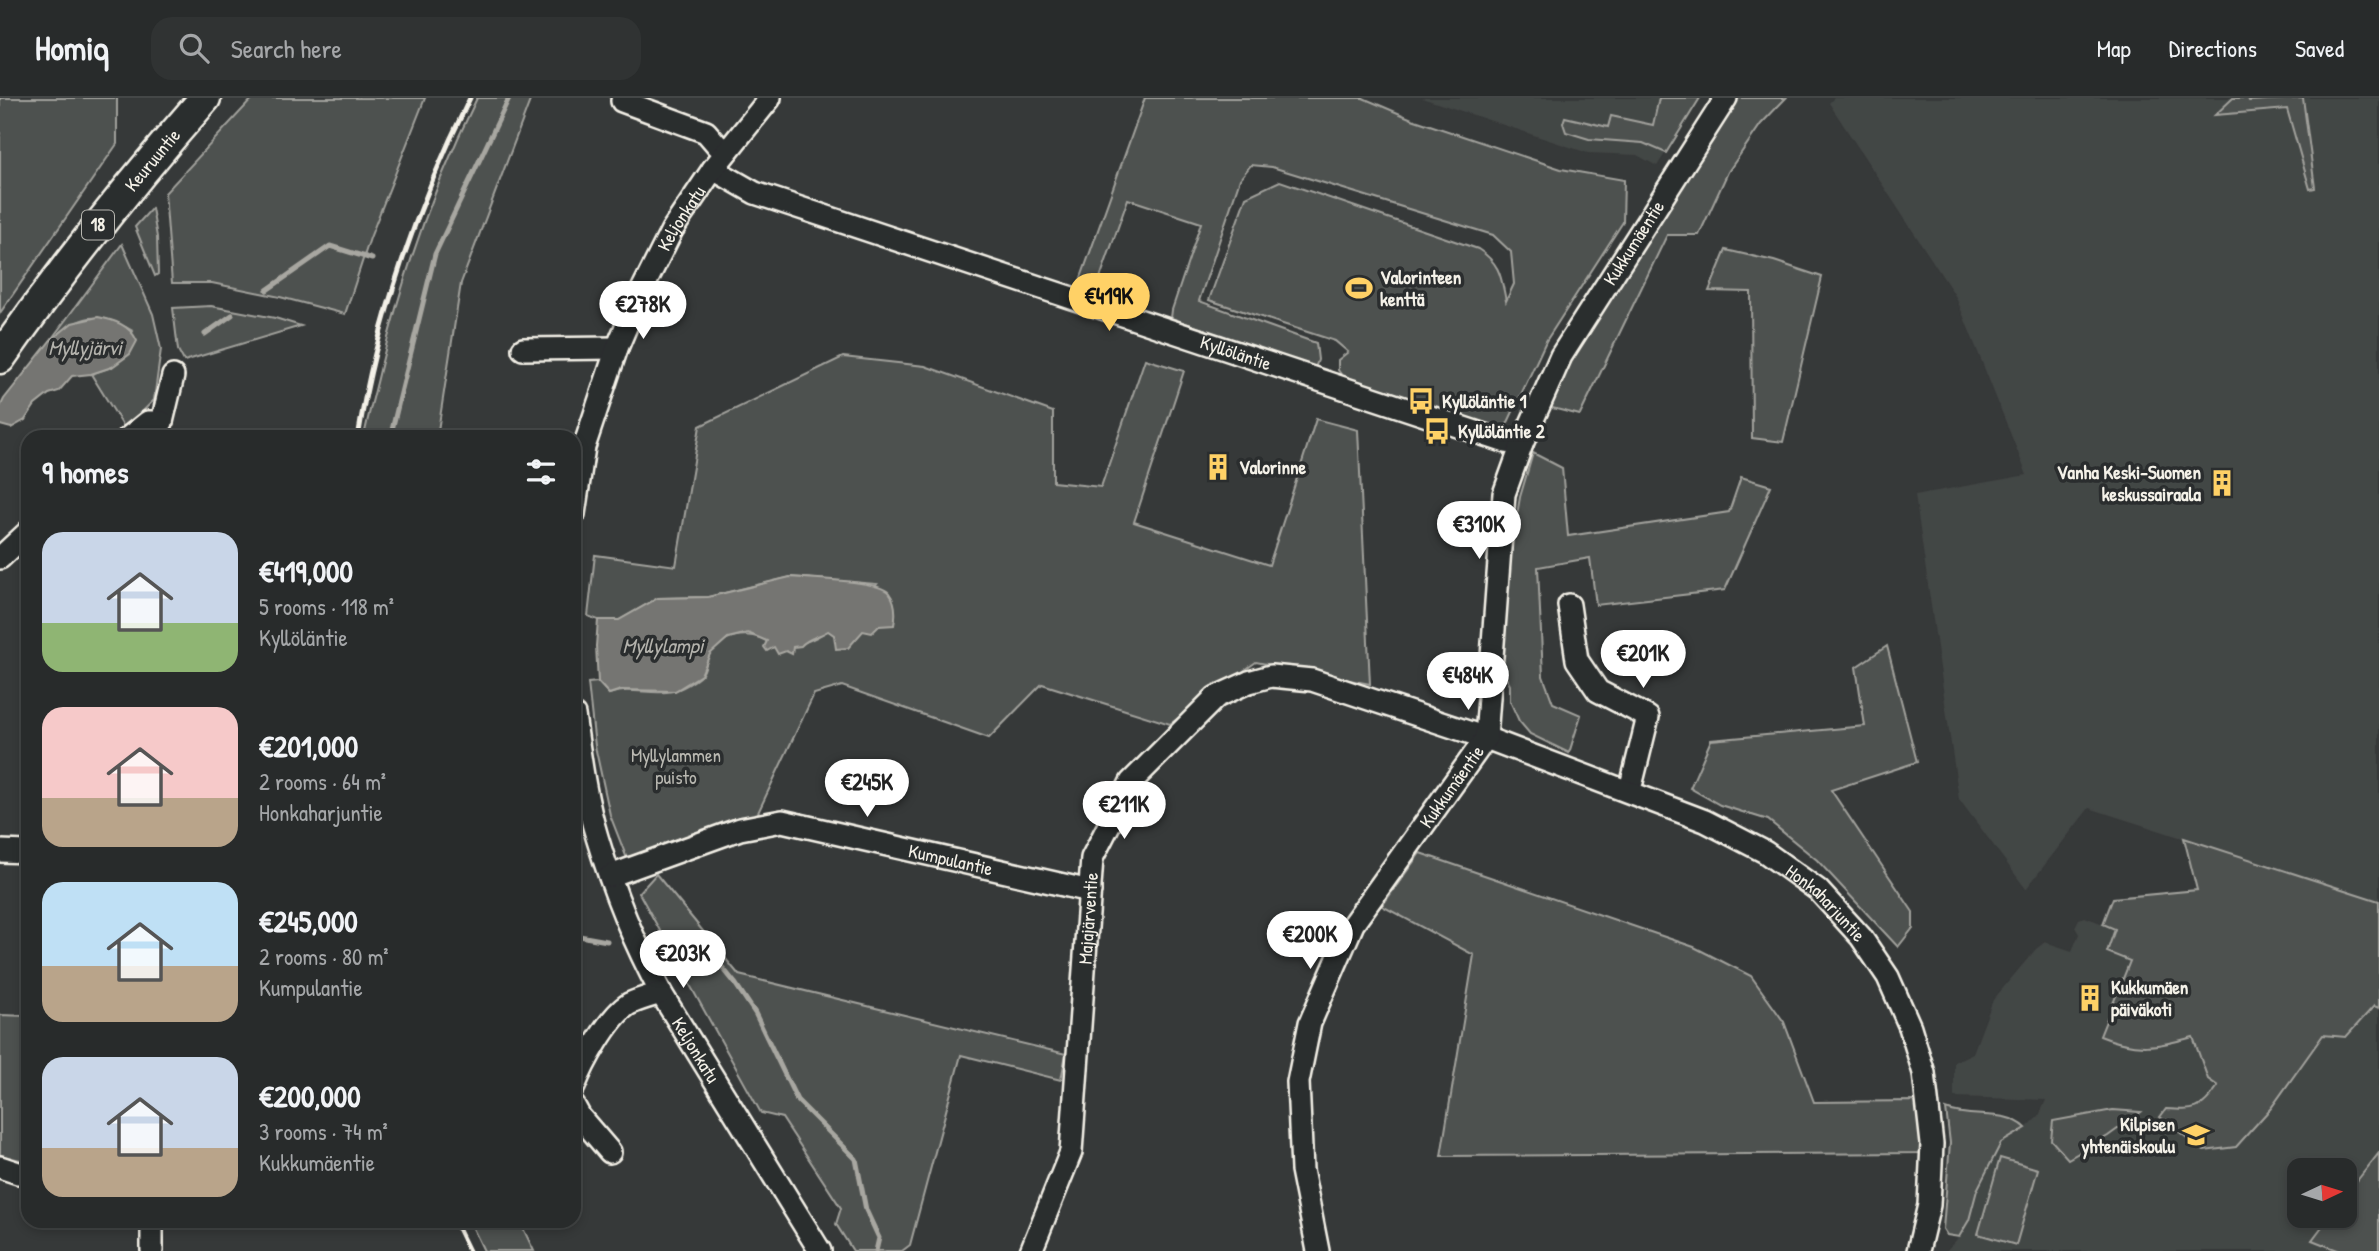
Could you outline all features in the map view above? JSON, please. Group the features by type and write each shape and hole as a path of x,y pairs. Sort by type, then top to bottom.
{"highway":[{"name":"Keuruuntie","path":"0,358 54,280 142,169 205,98"}],"street":[{"name":"Keljonkatu","path":"581,467 584,447 617,348 672,230 727,150 770,98"},
{"name":"Kukkumäentie","path":"1318,1251 1302,1170 1298,1082 1310,1023 1353,924 1486,738 1504,494 1522,444 1561,356 1726,98"},
{"path":"622,101 706,132 718,146 727,150"},
{"name":"Kyllöläntie","path":"713,169 755,192 1506,442 1522,444"},
{"path":"523,349 617,348"},
{"path":"136,430 148,422 165,430 173,376"},
{"path":"0,558 21,538"},
{"path":"1569,605 1577,660 1598,691 1648,717 1632,782"},
{"name":"Majajärventie","path":"1031,1251 1071,1152 1092,858 1130,782 1216,698 1249,682 1271,676 1312,680 1486,738"},
{"name":"Honkaharjuntie","path":"1486,738 1705,821 1765,852 1818,890 1861,937 1888,977 1902,1006 1927,1087 1932,1144 1928,1205 1919,1251"},
{"name":"Keljonkatu","path":"581,763 596,835 641,956 820,1251"},
{"name":"Kumpulantie","path":"610,876 740,829 782,821 1090,891"},
{"path":"0,851 21,852"},
{"path":"581,1070 608,1026 628,1005 661,993"},
{"path":"581,1117 610,1152"},
{"path":"0,1167 21,1173"},
{"path":"152,1228 152,1251"}],"shaded area":[{"path":"1422,98 1700,98 1657,166 1637,155 1588,153"},
{"path":"1834,98 2379,98 2379,901 2089,808 2026,889 1959,799 1915,495 2027,475 1956,297 1829,103"},
{"name":"Kilpisen yhtenäiskoulu","path":"2113,898 2271,1107 2323,1034 2374,1005 2379,1008 2379,1251 1946,1251 1969,1220 1977,1190 2001,1143 2026,1128 2039,1116 2046,1100 1954,1097 1954,1062 1973,1053 1993,1000 2036,949 2045,942 2072,951 2079,934 2075,927 2079,919 2085,917 2103,924"}],"green space":[{"path":"0,98 117,98 117,144 0,313"},
{"path":"253,98 425,98 370,238 345,314 212,283 172,283 165,193"},
{"path":"477,98 531,98 461,283 438,430 366,430 409,266 461,131"},
{"path":"1145,98 1363,98 1412,119 1561,169 1624,180 1623,222 1546,341 1504,431 1344,379 1338,370 1338,360 1348,352 1335,341 1209,300 1246,197 1280,181 1478,249 1496,266 1506,301 1514,284 1511,252 1493,235 1272,167 1251,165 1240,179 1199,301 1316,343 1318,360 1315,368 1171,318 1201,223 1128,199 1094,295 1077,289"},
{"path":"1659,98 1700,98 1666,153 1643,143 1589,139 1566,132 1563,123 1565,117 1608,127 1611,116 1653,125"},
{"path":"1737,98 1786,98 1761,124 1728,172 1699,235 1667,235 1580,415 1552,408 1551,394 1570,357"},
{"path":"2233,98 2248,98 2249,101 2303,98 2315,188 2310,189 2287,109 2215,115"},
{"path":"152,208 157,237 158,274 155,276 135,227"},
{"path":"122,244 153,314 161,349 154,400 125,429 91,374 112,367 133,331 109,320 90,318 71,325 50,341"},
{"path":"1726,250 1774,261 1822,277 1783,442 1752,438 1751,292 1709,291"},
{"path":"211,306 275,318 301,326 184,361 178,350 173,308"},
{"name":"Myllylammen puisto","path":"843,357 925,366 1053,412 1053,482 1101,487 1145,359 1184,371 1134,522 1269,565 1316,419 1358,430 1370,684 1256,662 1170,724 1042,684 989,738 842,686 814,694 756,817 642,857 626,856 610,815 595,746 588,683 598,682 609,694 676,690 699,677 715,647 731,638 758,637 774,647 803,643 828,630 834,635 877,584 791,577 708,597 658,598 619,620 598,620 588,616 595,555 676,566 700,426"},
{"path":"1533,453 1562,468 1568,536 1729,512 1741,477 1771,486 1725,590 1596,605 1590,558 1538,567 1543,676 1553,703 1581,715 1569,753 1530,734 1519,721 1510,701 1510,685 1501,668 1504,592 1520,497"},
{"path":"1887,646 1917,762 1831,790 1913,912 1913,928 1898,947 1817,860 1768,820 1720,805 1690,788 1711,740 1865,726 1856,667"},
{"path":"2184,838 2379,901 2379,1008 2374,1006 2346,1037 2323,1035 2271,1108 2236,1147 2204,1151 2160,1117 2166,1109 2184,1110 2202,1105 2218,1086 2208,1079 2193,1037 2136,1046 2100,1036 2130,961 2107,952 2115,929 2103,924 2113,898 2197,890"},
{"path":"1420,853 1694,947 1751,976 1784,1022 1814,1102 1919,1101 1925,1153 1441,1156 1474,955 1382,906"},
{"path":"656,874 739,975 1066,1054 1061,1080 961,1055 910,1245 902,1251 853,1251 836,1224 841,1208 782,1118 761,1113 639,893"},
{"path":"0,1015 21,1016 21,1160 0,1155"},
{"path":"1946,1109 2008,1118 2026,1128 2001,1143 1977,1190 1969,1220 1959,1237 1947,1235 1943,1229 1950,1143"},
{"path":"2113,1110 2141,1112 2108,1136 2068,1159 2051,1140 2053,1121"},
{"path":"2379,1153 2379,1251 2340,1251 2312,1240 2321,1228 2357,1228 2357,1181"},
{"path":"2000,1158 2038,1169 2016,1245 1978,1234"},
{"path":"473,1228 523,1228 534,1251 484,1251"}],"water":[{"name":"Myllyjärvi","path":"98,317 126,327 134,335 137,341 130,354 112,367 91,374 72,376 59,391 49,394 35,405 25,420 11,428 0,425 0,407 4,399 50,341 72,323"},
{"name":"Myllylampi","path":"790,577 858,583 882,589 889,593 893,600 894,625 879,626 872,633 863,631 848,648 836,649 834,635 828,631 801,646 793,647 792,654 786,651 778,654 774,647 767,651 764,647 767,641 748,633 728,638 710,654 701,675 675,691 621,690 609,694 598,682 598,620 619,620 658,598 708,597"}],"waterway":[{"path":"392,430 435,254 509,98"},
{"path":"267,290 330,246 372,259"},
{"path":"205,334 232,315"},
{"path":"581,936 607,941"},
{"path":"669,938 692,941 714,957 755,1013 797,1100 856,1159 866,1210 879,1238 876,1251"}],"railway":[{"path":"359,430 376,351 401,263 433,179 470,98"},
{"path":"458,1228 469,1251"}],"place":[{"name":"Valorinteen kenttä","path":"1359,288"},
{"name":"Kyllöläntie 1","path":"1421,401"},
{"name":"Kyllöläntie 2","path":"1437,431"},
{"name":"Valorinne","path":"1218,467"},
{"name":"Vanha Keski-Suomen keskussairaala","path":"2222,483"},
{"name":"Kukkumäen päiväkoti","path":"2090,998"},
{"name":"Kilpisen yhtenäiskoulu","path":"2196,1135"}]}
